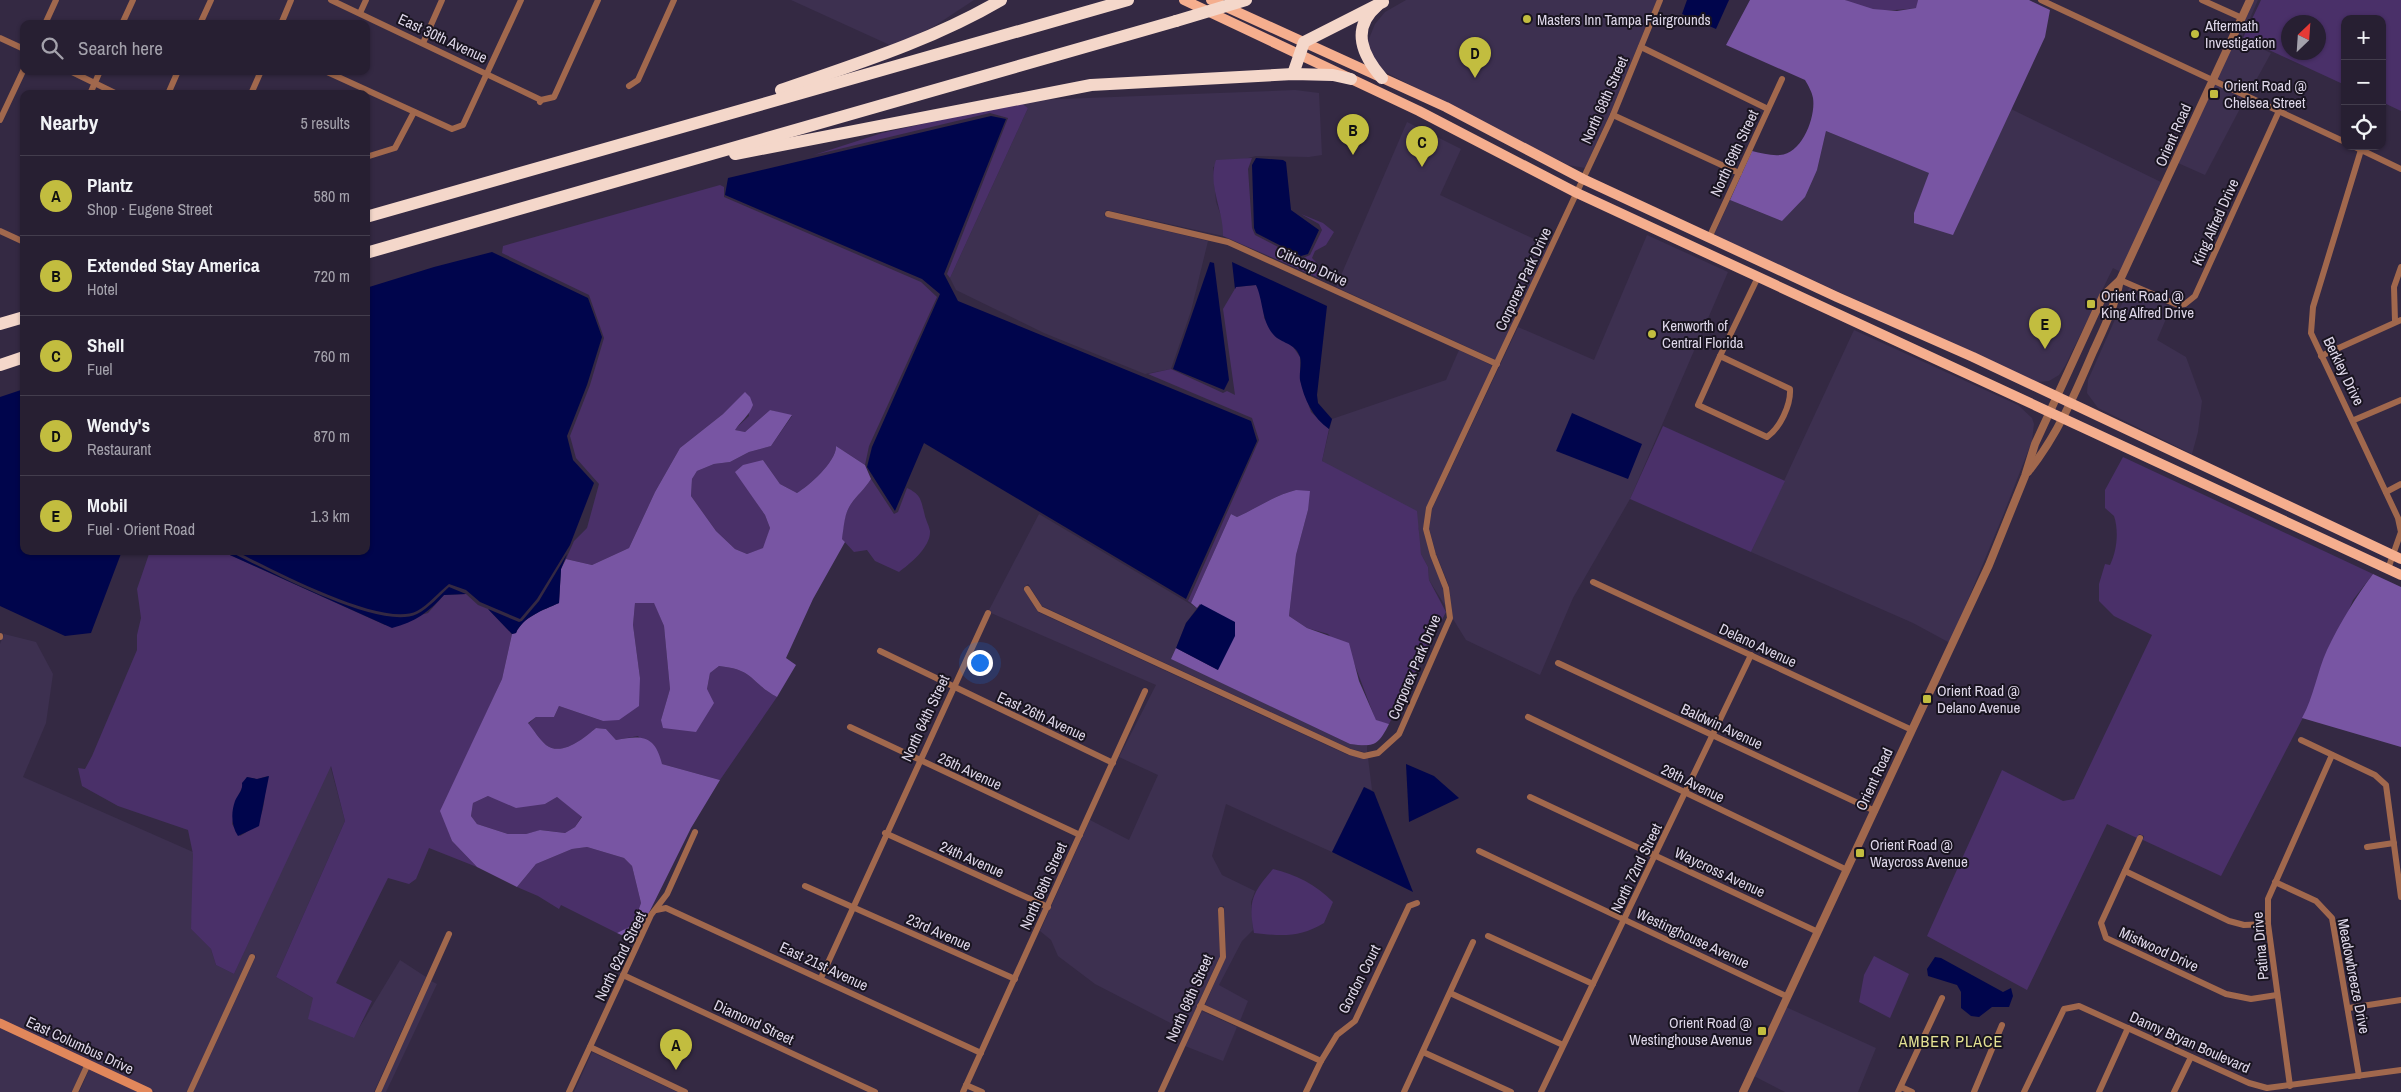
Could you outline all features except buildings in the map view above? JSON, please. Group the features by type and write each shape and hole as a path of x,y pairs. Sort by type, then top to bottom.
{"highway":[{"path":"664,132 906,46 1003,0"},
{"path":"370,216 1128,0"},
{"path":"370,253 1246,0"},
{"path":"1293,74 1302,48 1384,1"},
{"path":"1382,78 1367,57 1360,42 1366,22 1372,11 1384,1"},
{"path":"710,154 738,154 1091,85 1293,74 1332,75 1351,79"},
{"path":"0,324 20,318"},
{"path":"0,358 20,352"},
{"path":"0,365 20,358"}],"main road":[{"path":"1184,0 1382,78 1446,108 1583,179 2070,403 2398,557"},
{"path":"1211,0 1302,48 1351,79 1420,111 1576,193 2401,575"},
{"path":"1711,239 1720,259"},
{"path":"1720,259 1741,253"},
{"name":"East Columbus Drive","path":"0,1023 148,1092"}],"street":[{"path":"47,20 56,0"},
{"path":"124,20 133,0"},
{"path":"202,20 211,0"},
{"path":"282,20 290,0"},
{"name":"East 30th Avenue","path":"331,0 541,101 554,97 598,0"},
{"path":"360,13 366,0"},
{"path":"423,43 442,0"},
{"path":"370,92 452,129 462,125 488,74 521,0"},
{"path":"629,86 638,80 674,0"},
{"name":"North 68th Street","path":"1576,193 1613,115 1660,0"},
{"path":"2041,0 2341,140"},
{"path":"2202,0 2242,18"},
{"name":"Orient Road","path":"2025,476 2047,449 2070,403 2116,299 2120,280 2250,0"},
{"path":"0,38 20,47"},
{"path":"1641,47 1768,109"},
{"path":"0,120 21,75"},
{"path":"78,75 109,90"},
{"path":"92,90 98,75"},
{"path":"170,90 176,75"},
{"path":"253,90 259,75"},
{"path":"334,75 366,90"},
{"name":"North 69th Street","path":"1711,239 1782,79"},
{"name":"King Alfred Drive","path":"2120,280 2178,305 2186,304 2195,296 2279,110"},
{"path":"370,156 395,148 414,112"},
{"path":"1613,115 1739,173"},
{"path":"2361,150 2401,169"},
{"name":"Berkley Drive","path":"2361,150 2313,307 2312,333 2321,356 2354,420 2398,518 2401,532 2398,557 2388,569"},
{"name":"Corporex Park Drive","path":"1027,589 1040,609 1350,752 1364,756 1378,753 1399,734 1450,618 1446,588 1433,555 1426,529 1429,508 1498,364 1576,193"},
{"name":"Citicorp Drive","path":"1108,214 1228,242 1498,364"},
{"path":"0,231 20,239"},
{"path":"2321,356 2398,321 2394,287 2401,266"},
{"path":"1720,356 1790,390 1790,399 1775,432 1767,437 1698,405 1720,356 1758,277"},
{"name":"Orient Road","path":"1743,1092 1989,564 2025,476 2035,444 2103,296 2120,280"},
{"path":"2354,420 2401,400"},
{"path":"2386,492 2401,484"},
{"name":"Delano Avenue","path":"1593,582 1912,730"},
{"name":"North 64th Street","path":"821,978 885,833 988,613"},
{"name":"East 26th Avenue","path":"880,651 1113,763"},
{"name":"North 72nd Street","path":"1541,1092 1686,794 1750,655"},
{"name":"Baldwin Avenue","path":"1558,663 1875,811"},
{"name":"North 66th Street","path":"963,1092 1145,691"},
{"name":"29th Avenue","path":"1528,717 1847,870"},
{"name":"25th Avenue","path":"850,727 1080,835"},
{"path":"2301,740 2375,775 2386,785 2401,897"},
{"name":"Patina Drive","path":"2290,1086 2268,924 2268,899 2332,755"},
{"name":"Waycross Avenue","path":"1530,797 1818,932"},
{"name":"North 62nd Street","path":"570,1092 651,915 667,894 695,832"},
{"name":"24th Avenue","path":"885,833 1048,907"},
{"name":"Mistwood Drive","path":"2140,838 2101,923 2106,938 2226,994 2251,999 2277,995"},
{"path":"2367,848 2394,844"},
{"name":"Westinghouse Avenue","path":"1479,851 1788,997"},
{"path":"2125,871 2229,921 2244,925 2268,924"},
{"name":"Meadowbreeze Drive","path":"2275,882 2316,901 2332,918 2349,1008 2359,1076"},
{"name":"23rd Avenue","path":"806,886 1015,979"},
{"name":"Gordon Court","path":"1306,1092 1321,1061 1337,1035 1355,1021 1409,906 1417,903"},
{"name":"East 21st Avenue","path":"656,910 666,908 981,1053"},
{"name":"North 68th Street","path":"1161,1092 1223,957 1221,910"},
{"path":"378,1092 449,934"},
{"path":"1488,936 1593,984"},
{"path":"1404,1092 1473,942"},
{"path":"190,1092 252,957"},
{"name":"Diamond Street","path":"623,975 875,1092"},
{"path":"1450,992 1563,1045"},
{"path":"1912,1092 1900,1089 1942,998"},
{"path":"2349,1008 2401,1000"},
{"path":"1200,1006 1321,1061"},
{"name":"Danny Bryan Boulevard","path":"2024,1092 2064,1009 2079,1006 2250,1083 2267,1088 2401,1070"},
{"path":"1974,1092 2002,1025"},
{"path":"2099,1092 2128,1028"},
{"path":"590,1047 685,1092"},
{"path":"1423,1052 1511,1092"},
{"path":"2174,1092 2191,1057"},
{"path":"75,1092 88,1064"},
{"path":"966,1085 982,1092"}],"shaded area":[{"path":"791,0 974,0 933,27 892,46"},
{"path":"1406,0 1657,0 1610,114 1585,168 1568,165 1377,68 1366,46 1375,24 1385,12"},
{"path":"1687,0 1729,0 1716,29 1682,14"},
{"path":"1750,0 1845,0 1873,9 1897,11 1916,8 1918,0 2029,0 2050,10 2045,37 1953,235 1914,223 1914,213 1929,173 1826,131 1817,170 1805,197 1782,221 1730,200 1752,151 1780,155 1788,153 1795,148 1801,142 1810,124 1813,106 1812,93 1805,80 1726,45"},
{"path":"1845,0 1918,0 1917,8 1880,10 1861,7"},
{"path":"2253,0 2258,0 2241,39 2271,53 2249,93 2217,78"},
{"path":"2261,0 2401,0 2401,111 2386,104 2386,15 2341,15 2341,83 2291,60 2326,60 2326,15 2281,15 2281,56 2243,38"},
{"path":"2214,84 2245,99 2205,175 2178,163"},
{"path":"1295,90 1319,93 1322,155 1309,157 1256,156 1213,167 1216,202 1223,221 1223,236 1106,210 1104,216 1208,241 1191,311 1171,369 1145,374 1044,333 956,290 950,278 1028,108 1020,102"},
{"path":"1020,102 1028,108 950,278 947,274 1008,118 990,113 814,155 882,133"},
{"path":"2011,109 2163,183 2121,272 2113,268 2065,366 2059,375 2049,381 2037,382 1714,235 1730,200 1782,221 1817,170 1826,131 1930,173 1914,213 1914,223 1953,234"},
{"path":"991,116 1006,119 944,274 958,301 1251,421 1257,441 1186,599 924,443 895,511 867,467 872,447 940,294 922,279 725,195 728,178"},
{"path":"1407,122 1461,149 1440,195 1549,246 1496,360 1336,287"},
{"path":"1252,158 1248,169 1252,228 1255,235 1301,259 1310,255 1322,230 1319,224 1301,214 1323,223 1334,232 1326,245 1315,251 1312,258 1318,264 1319,278 1223,236 1223,227 1213,179 1216,160"},
{"path":"1256,158 1283,160 1286,162 1291,210 1319,230 1308,254 1301,256 1256,233 1254,228 1252,165"},
{"path":"720,185 724,187 724,197 921,282 937,297 869,446 865,465 836,446 832,459 827,466 815,479 797,493 780,484 763,460 736,472 765,515 770,528 764,548 747,554 735,549 716,531 691,496 692,479 697,471 714,464 730,462 749,452 771,446 792,416 770,410 745,432 734,430 749,416 745,393 723,414 680,448 655,492 629,548 592,565 566,559 574,541 587,528 599,484 576,458 570,436 590,385 604,338 589,295 502,253 503,246"},
{"path":"1647,235 1728,272 1630,499 1573,598 1540,675 1466,640 1453,619 1449,586 1436,554 1429,528 1432,509 1518,327 1594,360"},
{"path":"492,252 588,298 602,337 587,385 567,436 573,460 594,483 570,545 537,599 520,619 480,602 466,590 449,584 417,611 401,614 379,612 326,594 243,555 370,555 370,287"},
{"path":"1210,262 1214,263 1229,380 1224,390 1173,369"},
{"path":"1232,262 1327,306 1317,395 1318,403 1332,419 1329,429 1314,414 1304,394 1300,380 1301,360 1298,353 1293,347 1277,338 1268,327 1256,285 1236,287 1235,289"},
{"path":"1256,285 1263,299 1264,318 1277,337 1291,344 1300,357 1300,380 1311,412 1329,429 1322,461 1417,511 1421,554 1428,567 1429,580 1446,612 1389,724 1376,721 1354,663 1328,634 1307,628 1289,616 1296,555 1308,510 1296,490 1273,498 1237,517 1231,514 1191,603 1188,601 1259,440 1252,418 1148,374 1171,369 1223,393 1227,391 1235,395 1223,309 1236,287"},
{"path":"2129,288 2171,307 2157,340 2186,357 2202,401 2198,432 2192,454 2098,408 2087,393 2088,380"},
{"path":"1854,330 2018,405 2032,418 2034,424 2032,441 1950,643 1913,623 1751,552"},
{"path":"1459,350 1493,366 1423,528 1443,589 1446,607 1429,580 1428,567 1421,554 1418,539 1419,528 1322,461 1332,419 1446,380"},
{"path":"20,390 20,555 120,555 91,633 65,636 0,606 0,397"},
{"path":"745,392 750,397 753,405 735,430 745,432 770,410 792,415 771,446 749,452 730,462 714,464 697,471 692,479 691,496 716,531 735,549 747,554 763,548 770,528 765,515 735,472 743,465 763,460 780,484 797,493 815,479 827,466 832,459 836,446 865,465 871,479 853,501 847,512 842,539 845,542 813,599 786,658 796,665 777,697 740,670 719,666 710,673 707,689 714,703 696,732 663,728 661,720 670,689 664,626 654,603 635,603 633,625 640,678 639,706 619,720 603,721 559,706 554,717 536,717 528,723 546,745 559,749 572,745 596,728 606,729 616,740 646,739 656,747 662,764 720,780 691,828 635,941 617,933 633,925 641,903 632,866 624,858 587,847 572,849 536,864 517,887 477,867 452,841 440,811 502,679 512,634 516,633 528,618 559,603 561,569 566,559 592,565 629,548 655,492 680,448 723,414","holes":["488,796 516,808 545,804 557,797 582,817 575,827 565,833 540,830 526,834 508,834 477,824 471,816 473,803"]},
{"path":"1572,413 1642,444 1628,479 1556,451"},
{"path":"1663,426 1785,481 1751,552 1630,499"},
{"path":"2123,457 2373,574 2353,600 2309,706 2221,876 2143,840 2144,836 2139,834 2137,838 2107,824 2027,990 1927,936 2002,770 2063,801 2074,799 2152,635 2114,616 2099,601 2099,584 2105,564 2110,565 2116,541 2114,516 2105,508 2105,490"},
{"path":"871,479 894,514 898,512 907,488 915,492 921,500 930,531 929,537 924,549 899,572 875,561 867,550 854,552 842,539 847,512 853,501"},
{"path":"1296,490 1310,491 1308,510 1296,555 1289,616 1307,628 1349,643 1359,681 1376,720 1389,724 1382,737 1370,745 1350,744 1171,659 1176,648 1218,670 1200,604 1197,608 1191,603 1231,514 1237,517 1273,498"},
{"path":"1039,514 1197,608 1186,623 1172,659 1350,744 1367,746 1367,752 1351,749 1042,606 1028,584 1023,588 1038,612 1348,755 1368,758 1372,790 1364,787 1332,852 1226,804 1212,856 1222,875 1255,891 1251,902 1253,930 1242,941 1219,985 1248,1001 1240,1021 1205,1005 1226,956 1224,906 1218,907 1220,956 1186,1031 1095,984 1058,956 1051,940 1040,931 1090,820 1129,840 1158,775 1119,757 1156,685 991,613 989,610"},
{"path":"567,554 561,569 559,603 528,618 516,633 512,634 488,609 519,622 522,621 539,601"},
{"path":"149,555 230,555 385,625 428,613 444,595 466,594 478,605 488,609 512,634 502,679 441,811 452,841 477,867 429,848 416,879 409,884 388,878 336,983 372,1001 354,1038 308,1019 313,998 276,977 345,821 331,766 234,974 216,965 211,949 191,929 193,854 188,830 118,806 82,786 78,768 85,769 92,756 137,650 137,635 141,618 137,589","holes":["268,776 263,810 250,830 240,836 232,824 239,794 247,777 257,779"]},
{"path":"230,555 236,555 323,596 351,607 377,614 400,617 417,614 430,605 449,587 466,594 444,595 421,616 392,628"},
{"path":"2373,574 2401,587 2401,747 2302,718 2310,701 2327,650 2348,611"},
{"path":"654,602 664,626 670,689 661,720 707,689 710,673 719,666 740,670 777,697 720,780 662,764 638,736 616,740 606,729 596,728 572,745 559,749 546,745 528,724 536,717 554,717 559,706 603,721 640,678 633,625 635,603"},
{"path":"1201,604 1235,622 1235,636 1218,670 1176,648 1186,623"},
{"path":"4,634 36,642 53,674 46,723 23,777 193,852 194,893 191,929 211,949 216,965 234,974 330,765 345,821 276,977 313,998 353,1038 400,960 426,977 374,1092 193,1092 256,956 251,953 187,1092 155,1092 0,1019 0,644"},
{"path":"1406,764 1434,776 1459,798 1409,822"},
{"path":"269,776 259,826 238,836 234,828 232,814 242,783 247,777 257,779"},
{"path":"1364,787 1374,792 1413,892 1332,852"},
{"path":"488,796 545,804 557,797 582,816 575,827 565,833 541,830 526,834 508,834 477,824 471,816 473,803"},
{"path":"587,847 624,858 632,866 641,903 633,925 617,933 561,905 559,909 538,896 517,887 536,864 572,849"},
{"path":"1273,869 1305,881 1320,890 1333,902 1324,923 1298,934 1273,935 1254,933 1251,913 1253,898 1260,885"},
{"path":"1874,956 1909,974 1890,1018 1859,1002 1864,975"},
{"path":"1935,957 1941,958 2003,992 2011,988 2013,996 2009,1007 1992,1007 1979,1017 1971,1016 1961,1008 1961,992 1957,985 1928,976 1927,969"},
{"path":"431,981 437,984 386,1092 381,1092"},
{"path":"1786,1007 1876,1048 1858,1092 1785,1092 1754,1076"},
{"path":"1202,1011 1237,1027 1223,1061 1185,1046"},
{"path":"0,1027 84,1066 72,1092 0,1092"},
{"path":"592,1052 677,1092 574,1092"},
{"path":"90,1068 139,1092 79,1092"}],"place":[{"name":"Masters Inn Tampa Fairgrounds","path":"1527,19"},
{"name":"Aftermath Investigation","path":"2195,34"},
{"name":"Wendy's","path":"1475,78"},
{"name":"Orient Road @ Chelsea Street","path":"2214,94"},
{"name":"Extended Stay America","path":"1353,155"},
{"name":"Shell","path":"1422,167"},
{"name":"Orient Road @ King Alfred Drive","path":"2091,304"},
{"name":"Kenworth of Central Florida","path":"1652,334"},
{"name":"Mobil","path":"2045,349"},
{"name":"Orient Road @ Delano Avenue","path":"1927,699"},
{"name":"Orient Road @ Waycross Avenue","path":"1860,853"},
{"name":"Orient Road @ Westinghouse Avenue","path":"1762,1031"},
{"name":"Plantz","path":"676,1070"}],"district":[{"name":"AMBER PLACE","path":"1951,1041"}]}
